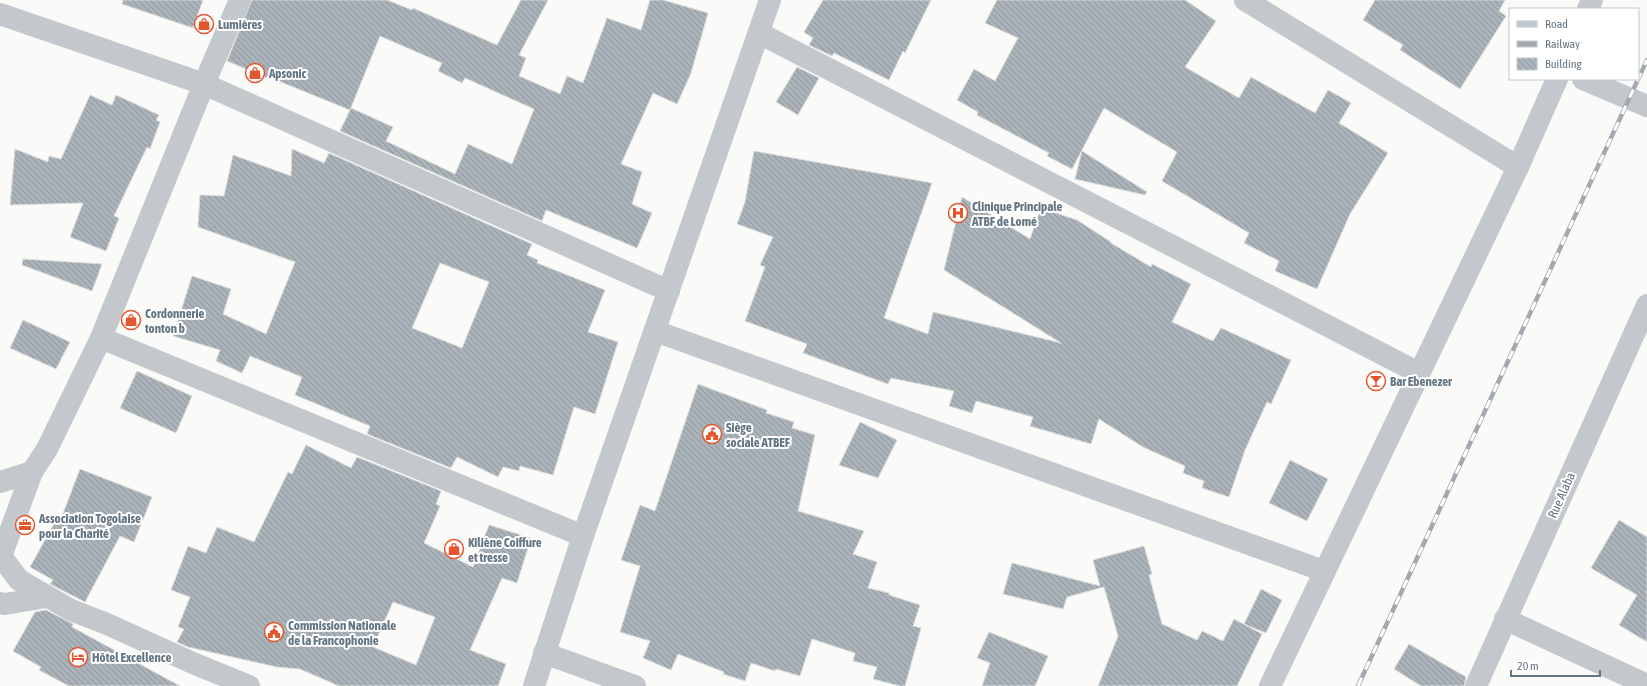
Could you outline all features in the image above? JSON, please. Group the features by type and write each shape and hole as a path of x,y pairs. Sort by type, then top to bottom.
{"street":[{"path":"240,0 204,84 101,338 47,449 32,472 0,557 18,580 71,610 107,624 195,664 249,686"},
{"path":"534,686 583,536 770,0"},
{"path":"1245,0 1518,167"},
{"path":"0,14 204,84 669,291"},
{"path":"759,33 1419,373"},
{"path":"1270,686 1518,167 1557,80"},
{"path":"1585,80 1647,106"},
{"name":"Rue Alaba","path":"1476,686 1647,304"},
{"path":"655,330 1324,571"},
{"path":"101,338 583,536"},
{"path":"0,482 32,472"},
{"path":"0,603 5,604 47,597"},
{"path":"1505,619 1647,685"},
{"path":"544,653 635,686"}],"building":[{"path":"123,0 203,0 193,28 122,4"},
{"path":"252,0 387,0 412,10 413,8 497,45 521,0 548,0 519,55 526,58 519,76 560,94 567,76 583,83 607,18 641,30 650,0 663,0 708,13 691,73 677,104 653,93 621,164 642,172 632,204 652,213 637,248 546,210 542,221 340,131 351,108 393,127 386,141 455,174 468,144 512,164 534,109 465,78 462,83 438,71 442,63 380,36 350,110 227,61"},
{"path":"823,0 931,0 905,53 903,51 889,80 834,53 832,56 809,45 813,38 804,32"},
{"path":"997,0 1185,0 1216,21 1185,67 1239,98 1251,77 1315,113 1328,90 1351,103 1339,123 1388,153 1350,214 1317,289 1275,271 1279,261 1244,243 1249,233 1162,181 1177,152 1104,108 1072,169 1047,156 1049,153 977,115 978,112 957,100 974,69 995,81 1018,38 985,23"},
{"path":"1375,0 1505,0 1499,11 1506,16 1460,89 1400,50 1403,45 1363,20"},
{"path":"797,67 819,78 798,115 776,102"},
{"path":"90,95 112,105 116,95 159,115 156,120 160,122 150,149 147,147 114,216 119,218 106,251 70,237 83,203 10,205 15,149 48,162 49,156 61,159"},
{"path":"292,149 324,163 329,153 532,244 527,255 538,260 537,263 605,290 588,332 618,342 595,414 574,407 553,475 520,466 519,471 503,467 498,477 457,457 451,468 367,434 370,426 295,395 302,377 250,356 242,373 216,361 220,350 173,336 192,276 231,289 223,314 266,334 295,262 198,227 200,195 224,196 233,155 291,176","holes":["440,263 489,282 462,348 412,328"]},
{"path":"754,151 932,183 884,318 928,334 933,312 1061,343 944,270 962,197 1030,239 1041,208 1077,220 1151,267 1152,264 1191,284 1172,322 1213,341 1221,328 1291,360 1271,404 1267,402 1245,450 1229,497 1202,488 1204,481 1183,473 1185,466 1143,447 1099,419 1091,444 1030,426 1033,417 976,401 972,413 949,406 954,391 891,378 888,384 803,353 807,344 745,321 765,267 760,265 773,237 737,224 745,202"},
{"path":"1082,151 1147,192 1145,195 1075,179"},
{"path":"23,259 102,264 92,291 22,265"},
{"path":"23,320 70,342 56,369 10,348"},
{"path":"137,371 192,396 176,433 120,408"},
{"path":"698,384 767,410 766,413 794,422 792,428 815,435 798,511 864,531 853,554 877,562 868,588 889,593 889,595 920,605 913,626 921,628 905,686 873,679 877,667 853,661 855,653 812,639 800,676 776,669 775,671 751,663 745,681 723,674 724,672 678,654 671,670 643,658 650,641 620,632 640,566 621,560 640,505 655,511"},
{"path":"860,422 897,440 878,478 839,465"},
{"path":"306,445 351,468 357,457 441,491 436,504 440,506 424,543 473,567 489,525 531,538 517,583 502,578 470,650 506,664 498,686 339,686 300,669 277,667 188,647 177,642 184,629 178,627 190,597 171,590 188,546 206,553 217,527 254,542 288,472 292,474","holes":["393,602 435,617 416,665 373,647"]},
{"path":"1290,460 1328,479 1307,521 1269,503"},
{"path":"80,469 152,497 134,542 120,536 85,602 50,584 53,580 30,567 55,522 59,524"},
{"path":"1619,520 1647,537 1647,642 1619,625 1637,595 1591,568"},
{"path":"1144,546 1152,574 1149,575 1162,624 1197,640 1202,631 1223,641 1234,619 1262,634 1237,686 1098,686 1118,636 1104,587 1067,597 1063,609 1003,594 1012,563 1100,586 1093,560"},
{"path":"1261,589 1282,600 1266,633 1244,624"},
{"path":"46,610 73,624 72,627 180,686 69,686 39,670 41,667 13,651 35,612"},
{"path":"989,632 1048,656 1035,686 982,686 990,663 977,658"},
{"path":"1409,644 1466,677 1464,686 1421,686 1394,669"}],"railway":[{"path":"1639,77 1647,60"},
{"path":"1358,686 1638,80"}],"place":[{"name":"Lumières","path":"204,24"},
{"name":"Apsonic","path":"255,73"},
{"name":"Clinique Principale ATBF de Lomé","path":"958,213"},
{"name":"Cordonnerie tonton b","path":"131,320"},
{"name":"Bar Ebenezer","path":"1376,381"},
{"name":"Siège sociale ATBEF","path":"712,434"},
{"name":"Association Togolaise pour la Charité","path":"25,525"},
{"name":"Kiliène Coiffure et tresse","path":"454,549"},
{"name":"Commission Nationale de la Francophonie","path":"274,632"},
{"name":"Hôtel Excellence","path":"78,657"}]}
